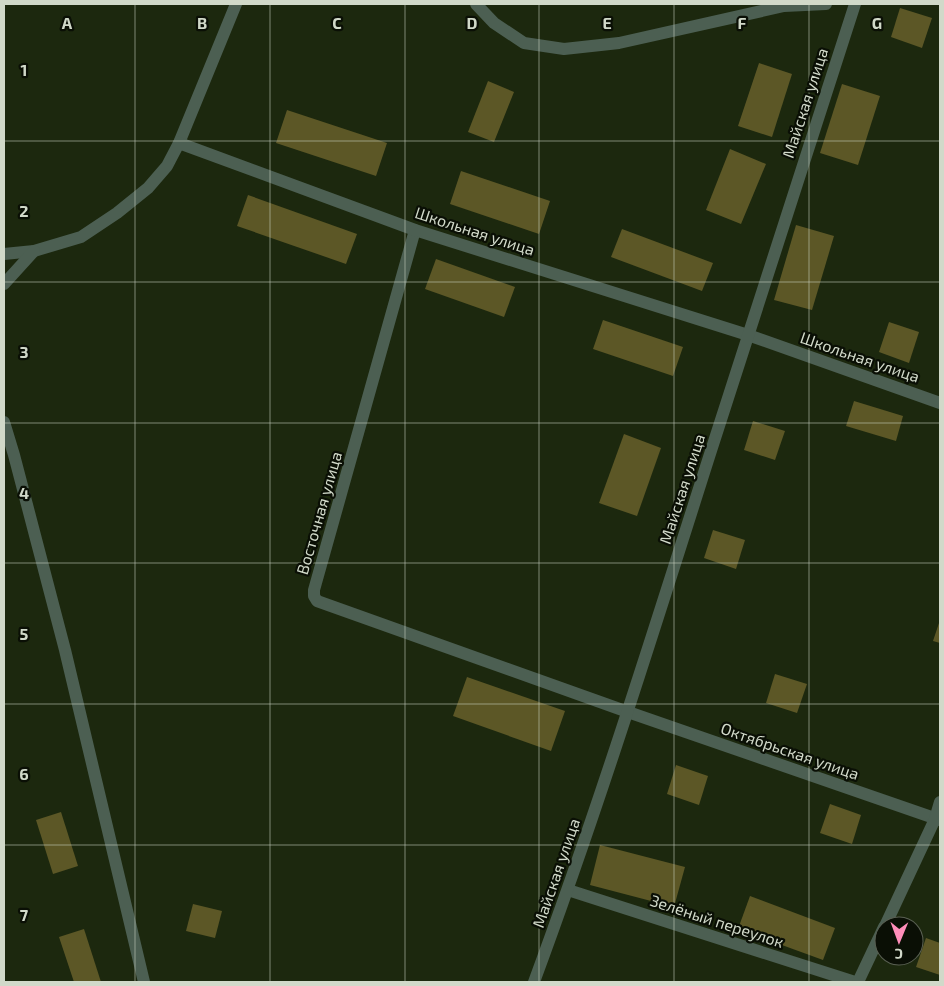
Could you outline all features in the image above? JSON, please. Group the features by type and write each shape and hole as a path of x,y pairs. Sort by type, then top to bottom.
{"street":[{"path":"4,254 34,251 82,237 117,213 148,188 167,166 179,143 236,4"},
{"path":"476,4 494,23 524,43 564,49 618,43 784,6 826,4"},
{"name":"Майская улица","path":"534,982 568,890 628,712 855,4"},
{"name":"Школьная улица","path":"179,143 415,230 748,335 940,403"},
{"name":"Восточная улица","path":"415,230 314,590 314,596 317,601 628,712"},
{"path":"4,284 34,251"},
{"path":"4,422 65,650 144,982"},
{"name":"Октябрьская улица","path":"628,712 938,819"},
{"path":"890,916 938,819 940,802"},
{"name":"Зелёный переулок","path":"568,890 857,982"},
{"path":"857,982 874,947"}],"building":[{"path":"900,8 932,18 922,48 891,37"},
{"path":"759,63 792,74 772,137 738,126"},
{"path":"488,81 514,92 494,142 468,132"},
{"path":"842,84 880,96 858,165 820,153"},
{"path":"287,110 387,143 376,176 276,143"},
{"path":"730,149 766,164 741,224 706,210"},
{"path":"461,171 550,201 539,234 450,204"},
{"path":"248,195 357,234 346,264 237,226"},
{"path":"796,225 834,236 812,310 774,300"},
{"path":"622,229 713,263 702,291 611,257"},
{"path":"436,259 515,287 504,317 425,289"},
{"path":"603,320 683,347 673,376 593,349"},
{"path":"889,322 919,332 909,363 879,352"},
{"path":"854,401 903,416 896,441 846,426"},
{"path":"753,421 785,431 775,460 744,450"},
{"path":"624,434 661,448 637,516 599,503"},
{"path":"713,530 745,540 736,569 704,558"},
{"path":"940,620 940,643 933,641"},
{"path":"775,674 807,684 797,713 766,703"},
{"path":"467,677 565,711 551,751 453,716"},
{"path":"676,765 708,776 699,805 667,794"},
{"path":"830,804 861,815 852,844 820,833"},
{"path":"61,812 78,866 53,874 36,820"},
{"path":"600,845 685,867 674,907 590,885"},
{"path":"750,896 835,928 823,960 738,929"},
{"path":"193,904 222,911 215,938 186,931"},
{"path":"84,929 101,982 74,982 59,937"},
{"path":"926,938 940,943 940,975 916,967 924,966 924,944"}]}
